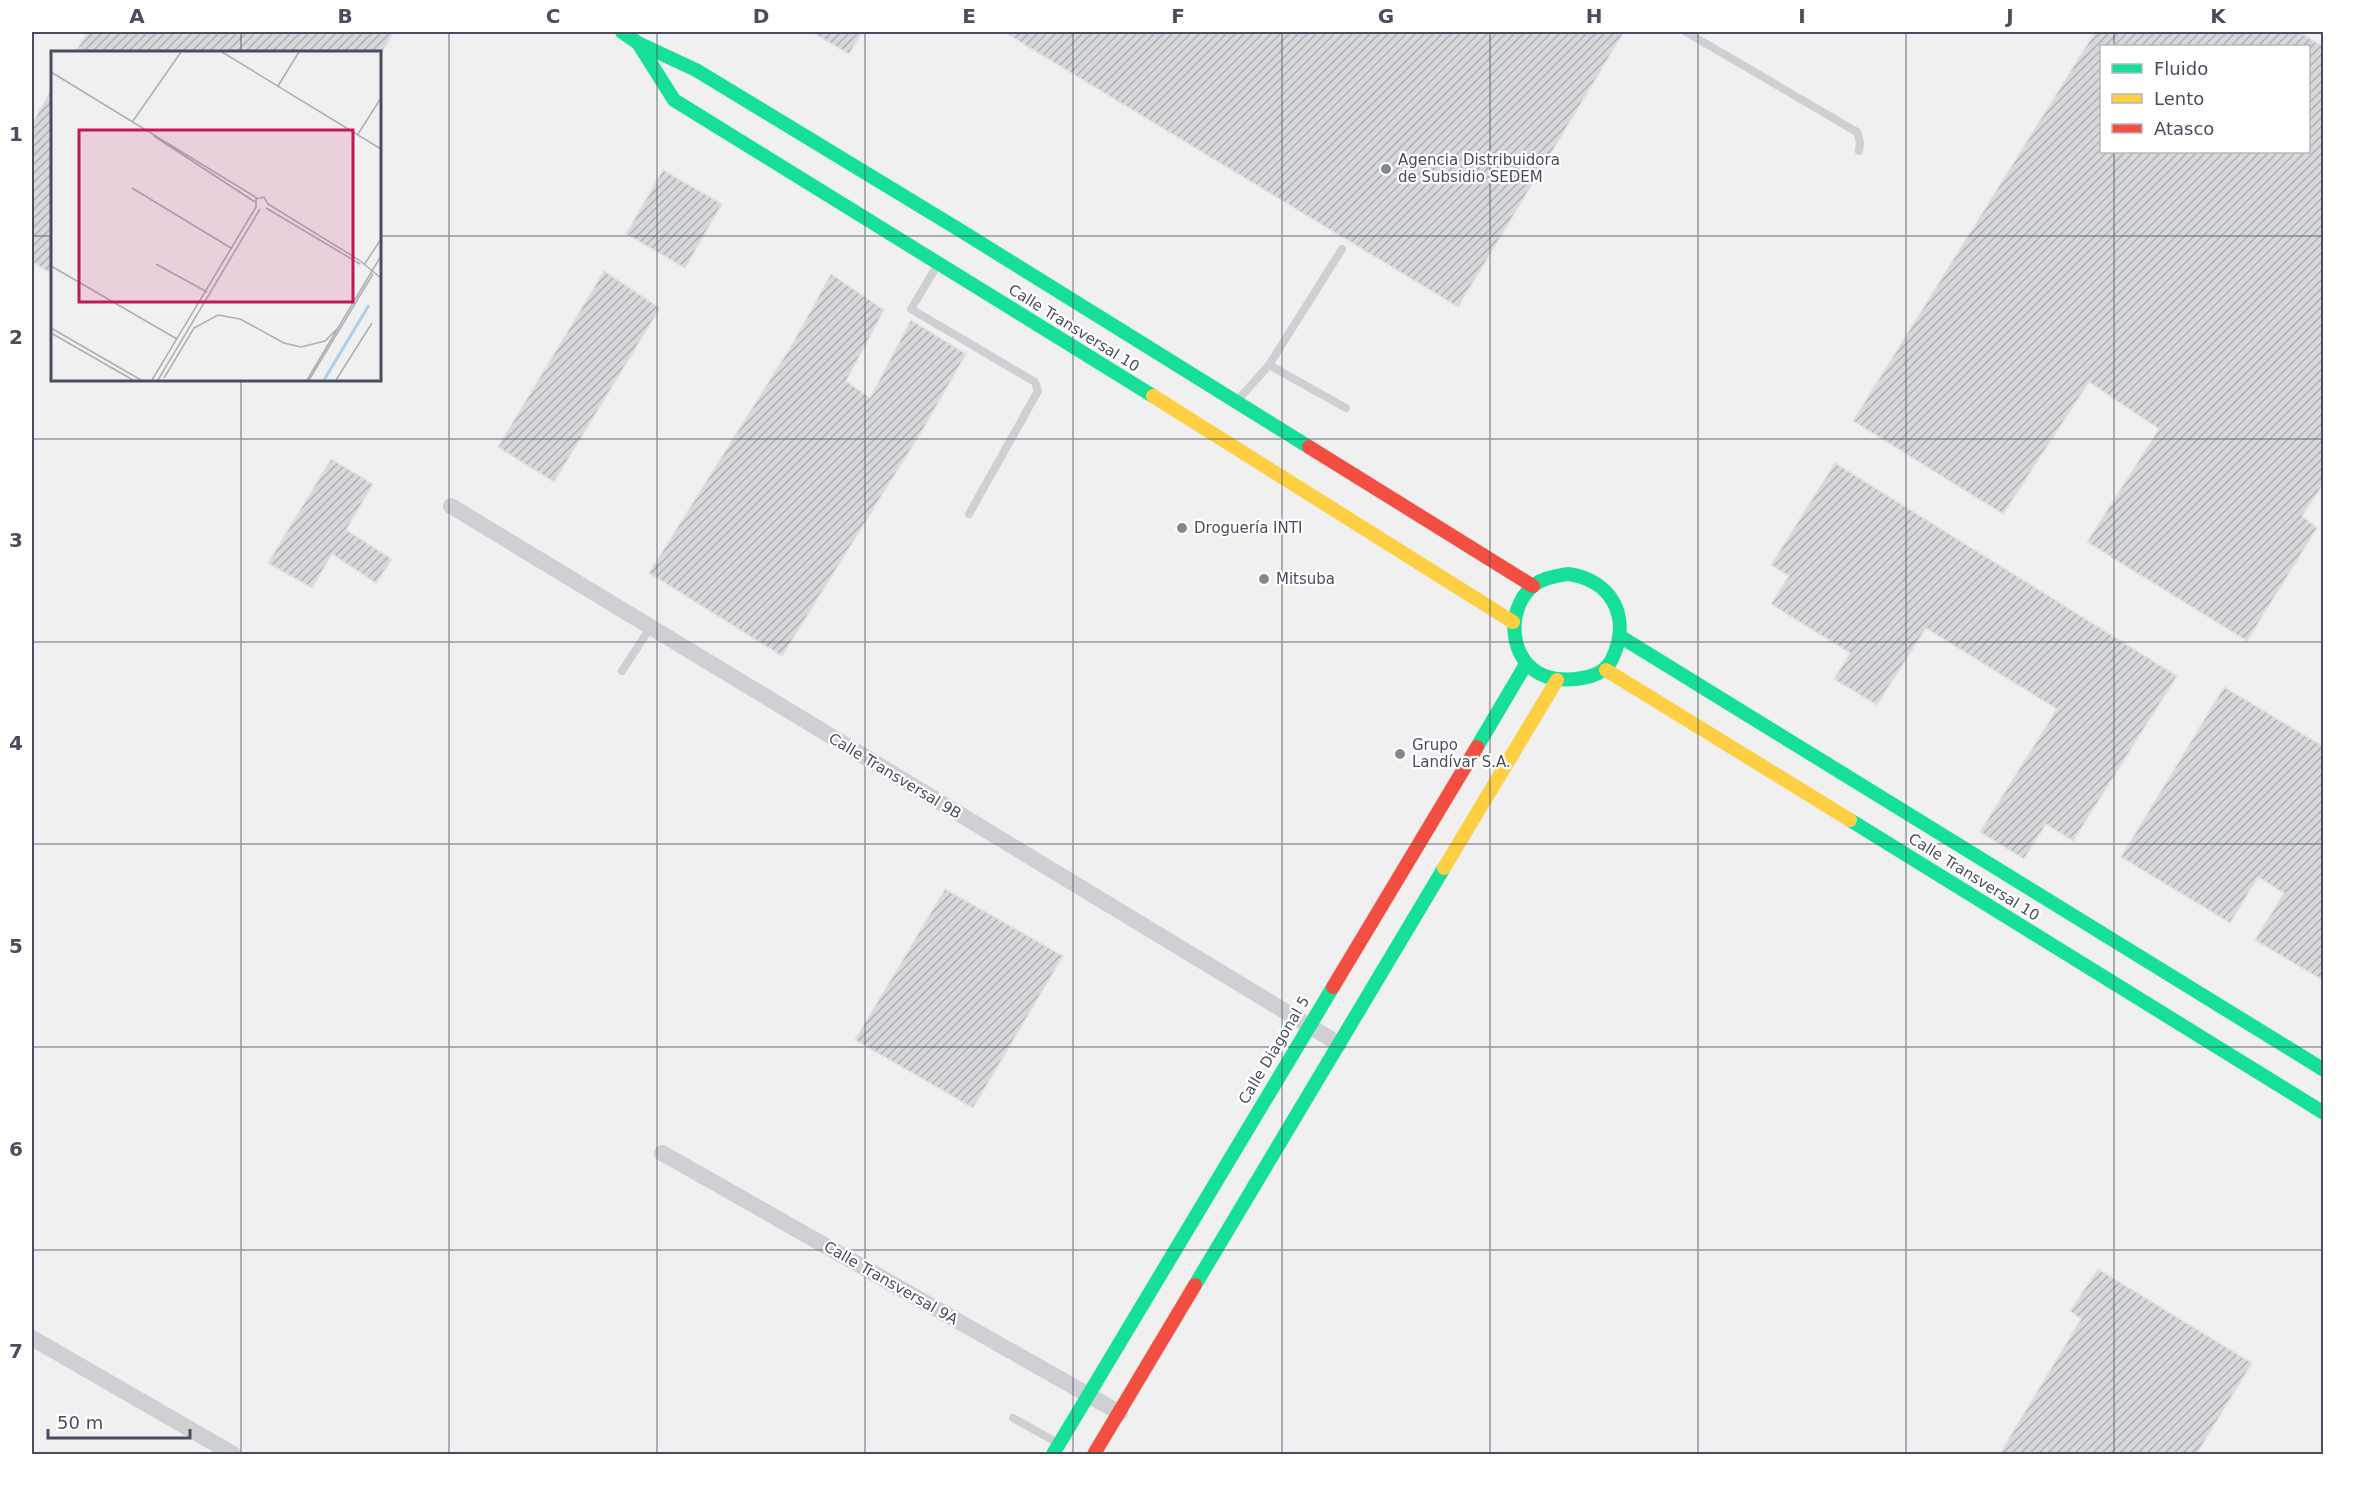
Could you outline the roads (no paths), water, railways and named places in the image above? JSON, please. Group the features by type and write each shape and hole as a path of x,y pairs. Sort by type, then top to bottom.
{"main road":[{"name":"Calle Transversal 10","path":"622,32 638,43 696,70 1234,406 1533,586"},
{"name":"Calle Transversal 10","path":"638,43 674,100 940,259 1219,431 1513,622"},
{"path":"1568,574 1587,578 1603,587 1615,601 1621,619 1621,637 1616,654 1606,670 1584,679 1557,680 1543,675 1526,664 1516,648 1513,622 1518,604 1533,586 1550,577 1568,574"},
{"name":"Calle Transversal 10","path":"1621,637 2324,1070"},
{"name":"Calle Diagonal 5","path":"1056,1449 1526,664"},
{"name":"Calle Transversal 10","path":"1606,670 2324,1113"},
{"path":"1095,1455 1557,680"},
{"path":"2026,929 2046,898"}],"street":[{"name":"Calle Transversal 9B","path":"451,506 1339,1044"},
{"name":"Calle Transversal 9A","path":"662,1153 1120,1413"},
{"path":"32,1338 233,1455"}],"lane":[{"path":"1686,32 1857,132 1860,142 1859,151"},
{"path":"1234,406 1269,365 1342,249"},
{"path":"940,259 911,309 1035,382 1038,391 969,514"},
{"path":"1269,365 1346,408"},
{"path":"622,671 650,628"},
{"path":"1013,1418 1056,1449"}],"place":[{"name":"Agencia Distribuidora de Subsidio SEDEM","path":"1386,169"},
{"name":"Droguería INTI","path":"1182,528"},
{"name":"Mitsuba","path":"1264,579"},
{"name":"Grupo Landívar S.A.","path":"1400,754"}]}
